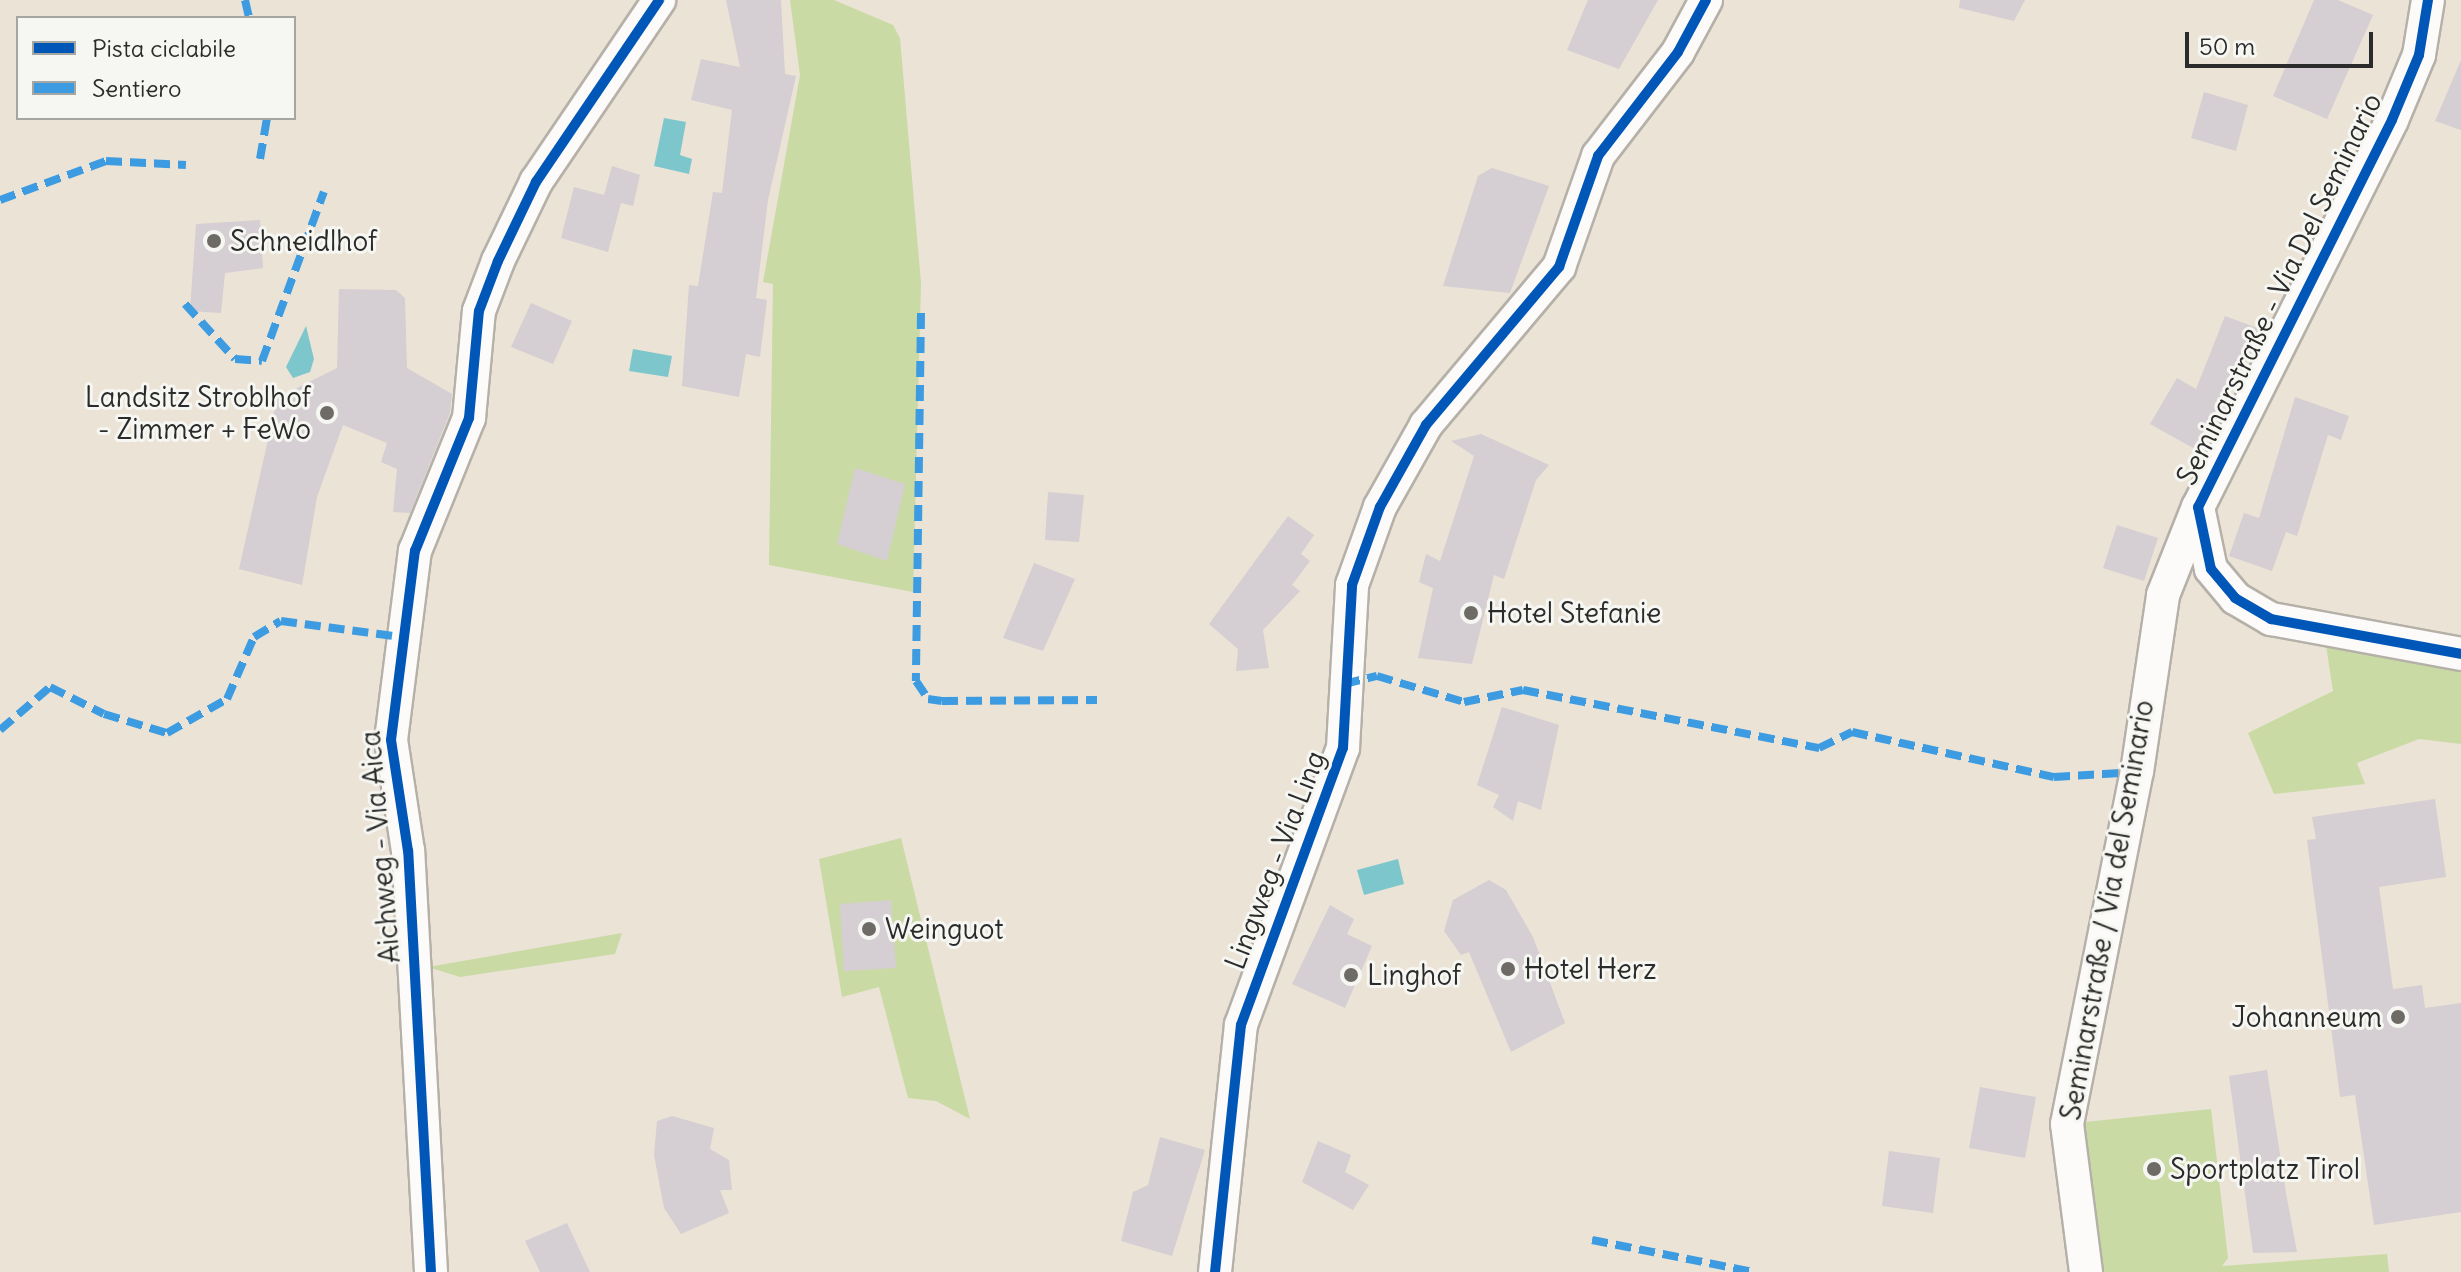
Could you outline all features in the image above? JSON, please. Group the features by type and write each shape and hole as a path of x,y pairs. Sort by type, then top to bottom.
{"street":[{"name":"Aichweg - Via Aica","path":"431,1272 408,851 391,740 415,551 469,418 479,311 498,261 536,182 659,0"},
{"name":"Lingweg - Via Ling","path":"1215,1272 1234,1074 1246,1006 1304,869 1343,748 1352,585 1380,507 1426,425 1559,267 1598,156 1678,52 1706,0"},
{"name":"Seminarstraße - Via Del Seminario","path":"2428,0 2419,55 2392,120 2198,507 2211,569 2235,598 2271,619 2461,654"},
{"name":"Seminarstraße / Via del Seminario","path":"2086,1272 2067,1124 2137,772 2163,595 2198,507"}],"green space":[{"path":"790,0 834,0 893,25 900,38 921,283 913,592 769,565 773,284 763,282 800,75"},
{"path":"2323,626 2461,654 2461,744 2419,739 2357,763 2365,784 2274,794 2248,733 2333,691"},
{"path":"901,838 970,1119 936,1101 908,1098 879,987 842,997 819,859"},
{"path":"622,933 615,954 460,977 428,967"},
{"name":"Sportplatz Tirol","path":"2211,1109 2228,1258 2222,1266 2387,1254 2389,1272 2100,1272 2085,1122"}],"water":[{"path":"664,118 686,122 680,155 692,159 689,174 654,166"},
{"path":"306,326 314,359 310,372 293,378 286,367"},
{"path":"633,349 672,356 668,377 629,371"},
{"path":"1398,859 1404,884 1364,895 1357,870"}],"building":[{"path":"726,0 781,0 785,74 796,76 768,200 756,298 767,300 760,357 746,354 739,397 682,386 689,285 698,286 713,192 722,193 732,110 691,100 701,59 740,67"},
{"path":"1588,0 1658,0 1619,69 1567,50"},
{"path":"1960,0 2025,0 2014,21 1959,8"},
{"path":"2314,0 2338,0 2373,15 2327,119 2273,96"},
{"path":"2461,60 2461,130 2435,121"},
{"path":"2204,92 2248,105 2236,151 2191,138"},
{"path":"612,166 640,175 633,206 621,203 608,252 561,238 574,187 604,195"},
{"path":"1492,168 1549,186 1510,293 1443,286 1478,176"},
{"path":"260,220 263,268 225,273 221,313 190,311 196,224"},
{"path":"339,289 396,290 405,298 407,368 452,394 450,413 410,513 393,512 397,469 381,462 387,443 343,425 317,497 302,585 239,569 278,395 288,403 297,388 337,368"},
{"path":"531,303 572,321 553,364 511,347"},
{"path":"2225,316 2265,331 2193,448 2150,424 2177,378 2196,389"},
{"path":"2295,397 2349,416 2341,440 2328,435 2297,536 2286,532 2272,571 2229,556 2244,513 2259,518"},
{"path":"1481,434 1549,465 1536,480 1504,579 1494,575 1472,664 1418,658 1433,588 1419,582 1426,554 1440,561 1474,456 1451,441"},
{"path":"855,468 905,484 887,561 837,544"},
{"path":"1048,492 1084,495 1079,542 1045,540"},
{"path":"1288,516 1314,535 1301,554 1310,561 1292,585 1300,591 1263,630 1269,668 1236,671 1238,649 1209,624"},
{"path":"2117,525 2158,538 2144,581 2103,568"},
{"path":"1034,563 1075,579 1043,651 1003,638"},
{"path":"1502,707 1559,725 1541,810 1518,801 1513,821 1493,807 1499,795 1477,785"},
{"name":"Johanneum","path":"2435,799 2446,877 2379,887 2393,989 2422,985 2425,1008 2461,1003 2461,1212 2374,1225 2355,1095 2340,1097 2307,840 2316,839 2312,817"},
{"path":"1489,880 1506,890 1533,937 1565,1023 1511,1052 1469,952 1461,955 1444,931 1453,900"},
{"path":"891,900 896,968 844,971 840,904"},
{"path":"1330,905 1354,919 1347,934 1372,946 1345,1008 1292,984"},
{"path":"2267,1070 2297,1252 2253,1253 2229,1076"},
{"path":"1980,1087 2036,1097 2025,1158 1969,1148"},
{"path":"672,1116 714,1128 710,1149 729,1160 732,1190 720,1190 729,1213 681,1234 664,1208 654,1155 657,1121"},
{"path":"1160,1137 1205,1150 1172,1256 1121,1241 1133,1192 1148,1185"},
{"path":"1318,1141 1351,1155 1345,1172 1369,1185 1353,1210 1302,1182"},
{"path":"1889,1151 1940,1158 1933,1213 1882,1206"},
{"path":"567,1223 590,1272 540,1272 525,1241"}],"marked path":[{"path":"245,0 249,16"},
{"path":"260,159 267,120"},
{"path":"0,200 106,161 186,165"},
{"path":"185,304 235,359 262,361 324,192"},
{"path":"921,313 916,681 928,699 942,701 1097,700"},
{"path":"0,730 50,687 104,714 167,733 227,699 254,637 281,621 401,637"},
{"path":"1344,684 1377,676 1464,702 1523,690 1819,748 1852,732 2054,777 2137,772"},
{"path":"1592,1240 1753,1272"}],"cycle path":[{"path":"431,1272 408,851 391,740 415,551 469,418 479,311 498,261 536,182 659,0"},
{"path":"1215,1272 1241,1025 1343,748 1352,585 1380,507 1426,425 1559,267 1598,156 1678,52 1706,0"},
{"path":"2428,0 2419,55 2392,120 2198,507 2211,569 2235,598 2271,619 2461,654"}],"place":[{"name":"Schneidlhof","path":"214,241"},
{"name":"Landsitz Stroblhof - Zimmer + FeWo","path":"327,413"},
{"name":"Hotel Stefanie","path":"1471,613"},
{"name":"Weinguot","path":"869,929"},
{"name":"Hotel Herz","path":"1508,969"},
{"name":"Linghof","path":"1351,975"},
{"name":"Johanneum","path":"2398,1017"},
{"name":"Sportplatz Tirol","path":"2154,1169"}]}
